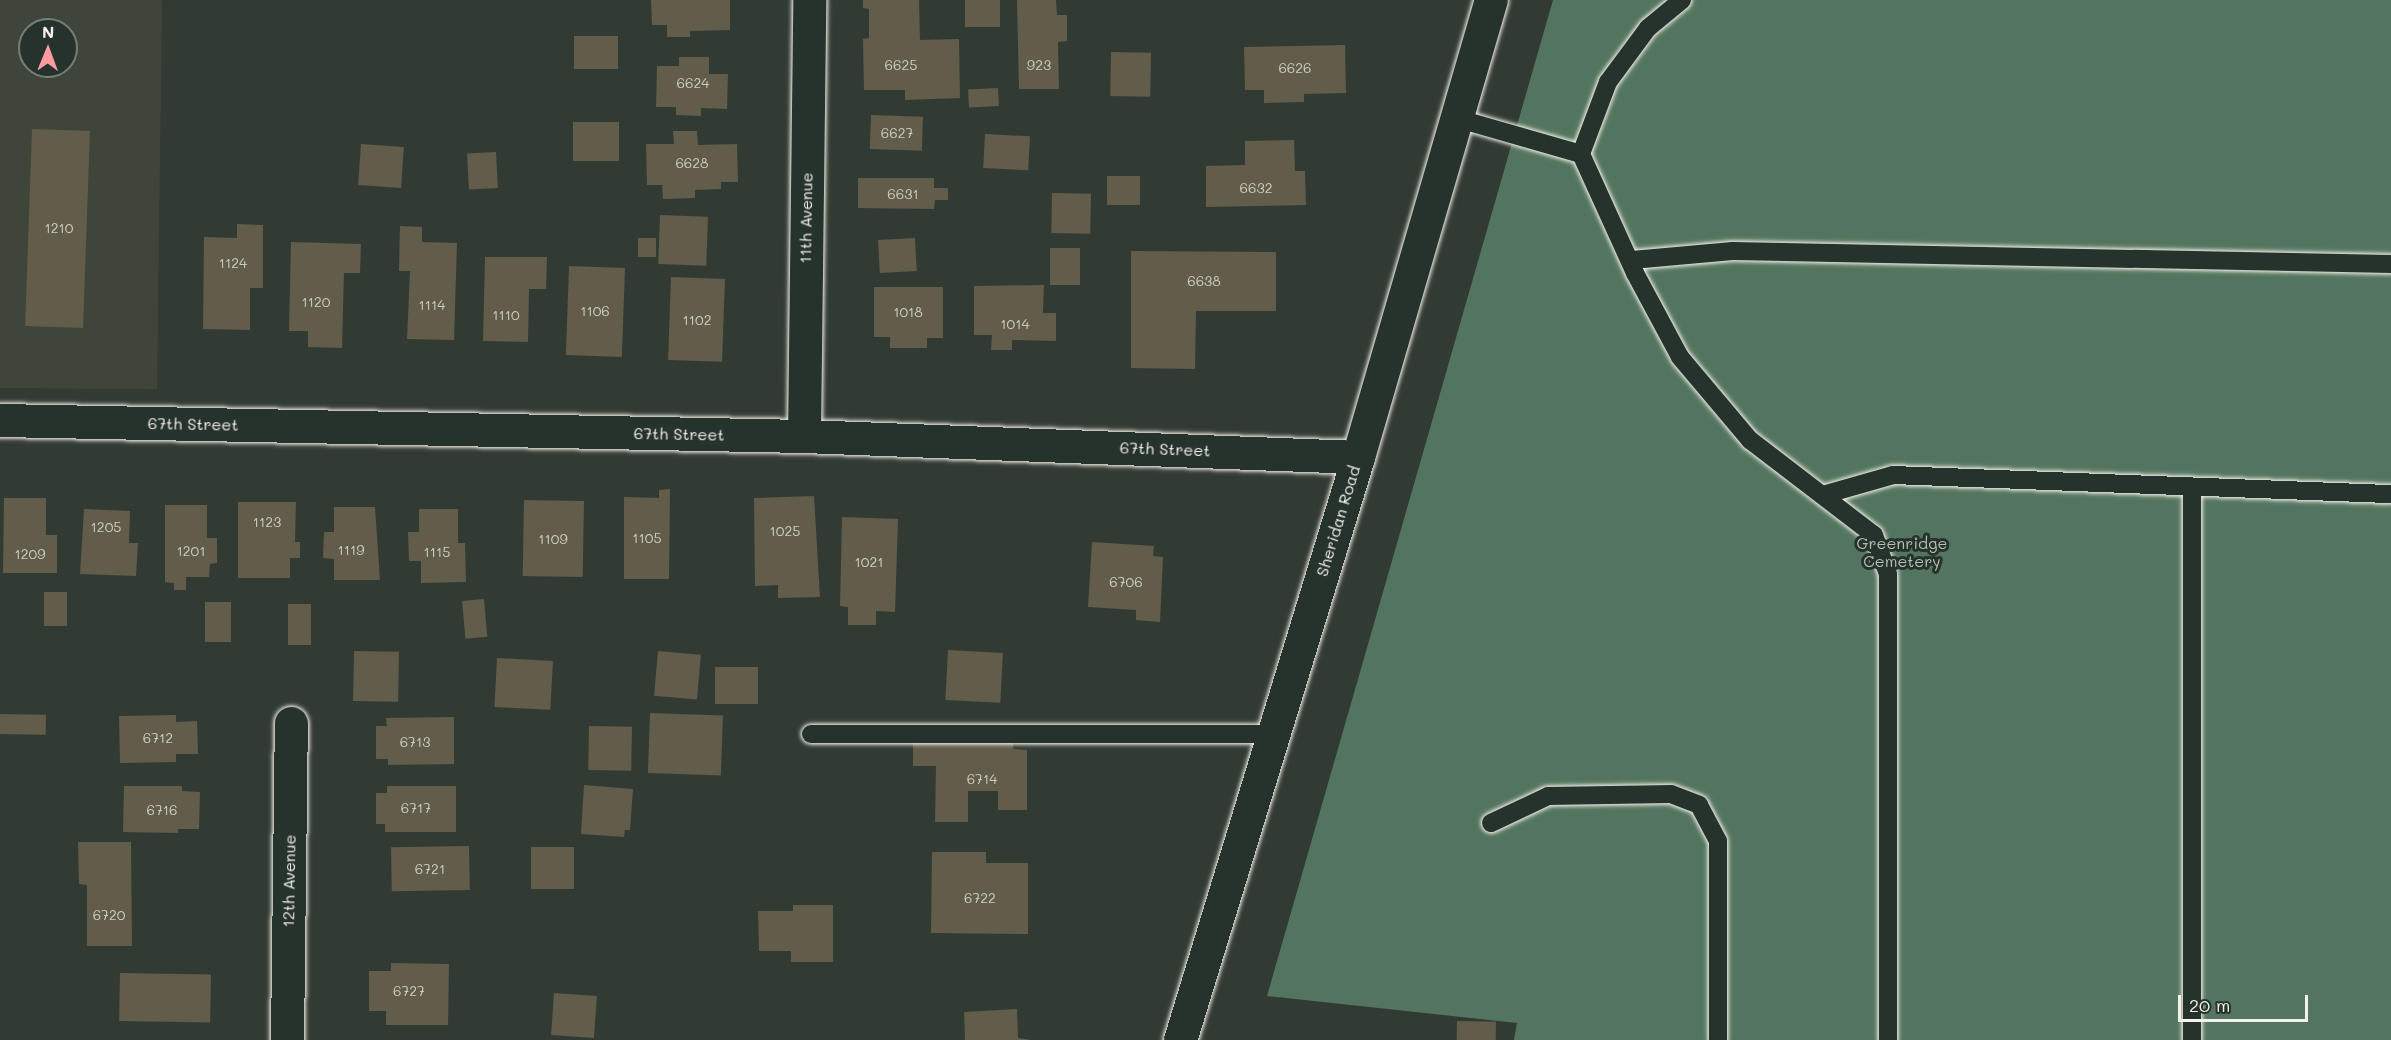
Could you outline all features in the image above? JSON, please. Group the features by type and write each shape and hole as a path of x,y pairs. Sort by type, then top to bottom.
{"street":[{"name":"11th Avenue","path":"804,436 809,0"},
{"name":"Sheridan Road","path":"1180,1040 1358,457 1459,119 1491,0"},
{"name":"67th Street","path":"0,420 804,436 1358,457"},
{"name":"12th Avenue","path":"287,1040 291,723"}],"lane":[{"path":"1682,0 1648,28 1608,82 1581,154 1680,357 1750,440 1874,535 1888,574 1888,1040"},
{"path":"1459,119 1581,154"},
{"path":"1632,260 1733,251 2391,264"},
{"path":"1823,495 1893,475 2391,494"},
{"path":"2192,488 2192,1040"},
{"path":"811,734 1273,734"},
{"path":"1491,823 1548,796 1671,794 1699,805 1718,841 1718,1040"}],"shaded area":[{"path":"0,0 162,0 157,389 0,388"}],"green space":[{"name":"Greenridge Cemetery","path":"1553,0 2391,0 2391,1040 1514,1040 1517,1023 1267,996"}],"building":[{"path":"651,0 730,0 730,30 690,31 690,37 667,37 667,25 652,25"},
{"path":"863,0 919,0 920,40 959,39 960,98 905,100 905,90 864,90 863,39 869,38 869,9 863,8"},
{"path":"965,0 1000,0 1000,27 965,27"},
{"path":"1017,0 1056,0 1057,15 1067,15 1067,41 1058,42 1059,89 1019,89"},
{"path":"574,36 618,36 618,69 574,69"},
{"path":"1345,45 1346,93 1304,94 1304,102 1264,103 1264,90 1245,90 1244,47"},
{"path":"1111,52 1151,53 1150,97 1110,96"},
{"path":"679,57 709,57 709,74 728,74 727,109 701,108 701,116 676,115 676,107 656,107 657,66 679,66"},
{"path":"998,88 999,106 969,108 968,90"},
{"path":"871,115 923,117 922,151 870,149"},
{"path":"573,122 619,122 619,161 573,161"},
{"path":"32,129 90,131 83,328 25,326"},
{"path":"673,131 697,131 698,145 737,144 738,182 721,182 721,189 695,190 695,198 663,199 662,185 647,185 646,144 674,144"},
{"path":"985,134 1030,136 1028,170 983,168"},
{"path":"1294,140 1295,171 1305,171 1306,205 1206,207 1206,166 1245,165 1245,141"},
{"path":"361,144 404,147 401,188 358,185"},
{"path":"496,152 498,188 469,189 467,154"},
{"path":"1107,176 1140,176 1140,205 1107,205"},
{"path":"858,178 934,178 934,188 948,188 948,200 935,200 934,209 858,208"},
{"path":"1052,193 1091,194 1090,234 1051,233"},
{"path":"660,215 708,217 706,266 658,264"},
{"path":"237,224 263,225 263,288 250,288 250,330 203,329 204,237 237,238"},
{"path":"400,226 422,227 422,242 457,243 454,340 407,339 410,271 399,271"},
{"path":"638,238 656,238 656,257 638,257"},
{"path":"915,238 917,271 880,273 878,240"},
{"path":"291,242 361,244 360,273 344,273 342,348 308,347 308,331 289,331"},
{"path":"1050,248 1080,248 1080,285 1050,285"},
{"path":"1131,251 1276,252 1276,311 1196,311 1195,369 1131,368"},
{"path":"485,257 547,257 546,289 529,289 528,342 483,341"},
{"path":"569,266 625,268 622,357 566,355"},
{"path":"671,277 725,279 722,362 668,360"},
{"path":"1044,285 1043,313 1056,313 1056,341 1012,340 1012,350 991,350 992,335 974,335 974,286"},
{"path":"874,287 943,287 943,338 927,338 927,348 890,348 890,337 874,337"},
{"path":"670,489 669,579 624,579 624,497 659,498 659,490"},
{"path":"814,496 820,597 778,598 778,585 755,586 754,498"},
{"path":"4,498 46,498 46,535 57,535 57,573 3,573"},
{"path":"524,500 584,501 583,577 523,576"},
{"path":"238,502 296,502 295,542 300,542 300,558 290,558 290,578 238,578"},
{"path":"165,505 207,505 207,538 217,538 217,563 210,564 209,577 186,577 186,590 174,590 174,583 165,582"},
{"path":"334,507 375,507 380,580 334,580 334,559 323,558 324,532 334,532"},
{"path":"84,509 130,511 129,543 138,543 136,576 80,574"},
{"path":"419,509 458,509 458,543 465,543 466,582 421,583 421,561 409,561 408,532 419,532"},
{"path":"842,517 898,519 895,612 876,611 876,625 848,625 848,607 840,606"},
{"path":"1092,542 1154,546 1153,556 1163,557 1160,622 1136,620 1136,610 1088,607"},
{"path":"44,592 67,592 67,626 44,626"},
{"path":"484,599 487,637 465,639 462,601"},
{"path":"205,602 231,602 231,642 205,642"},
{"path":"288,604 311,604 311,645 288,645"},
{"path":"948,650 1003,653 1000,703 945,700"},
{"path":"354,651 399,652 398,702 353,701"},
{"path":"658,651 701,655 697,700 654,696"},
{"path":"497,658 553,661 550,710 494,707"},
{"path":"715,667 758,667 758,704 715,704"},
{"path":"650,713 723,716 721,776 648,773"},
{"path":"0,714 46,715 46,735 0,734"},
{"path":"176,715 176,722 197,721 198,754 176,754 176,762 120,763 119,716"},
{"path":"454,717 454,764 388,765 388,759 376,759 376,726 387,726 386,718"},
{"path":"589,726 632,727 631,771 588,770"},
{"path":"913,735 1014,736 1013,749 1027,750 1027,810 998,810 998,791 968,791 968,822 935,822 936,766 913,766"},
{"path":"584,785 633,789 630,830 625,830 624,837 581,834"},
{"path":"124,786 182,786 182,791 200,792 199,829 178,829 178,833 123,832"},
{"path":"387,786 456,786 456,832 385,832 385,824 376,824 376,793 387,793"},
{"path":"78,842 131,842 132,946 87,946 87,885 79,884"},
{"path":"469,846 470,890 392,891 391,847"},
{"path":"531,847 574,847 574,889 531,889"},
{"path":"932,852 986,852 986,863 1028,863 1028,934 931,933"},
{"path":"793,905 833,905 833,962 791,962 791,951 759,951 758,911 793,911"},
{"path":"391,963 449,964 448,1025 386,1025 386,1011 369,1011 369,971 391,971"},
{"path":"120,973 211,975 210,1023 119,1021"},
{"path":"554,993 597,996 594,1038 551,1035"},
{"path":"1017,1009 1018,1038 1031,1040 965,1040 964,1012"},
{"path":"1457,1021 1496,1022 1496,1040 1457,1040"}]}
